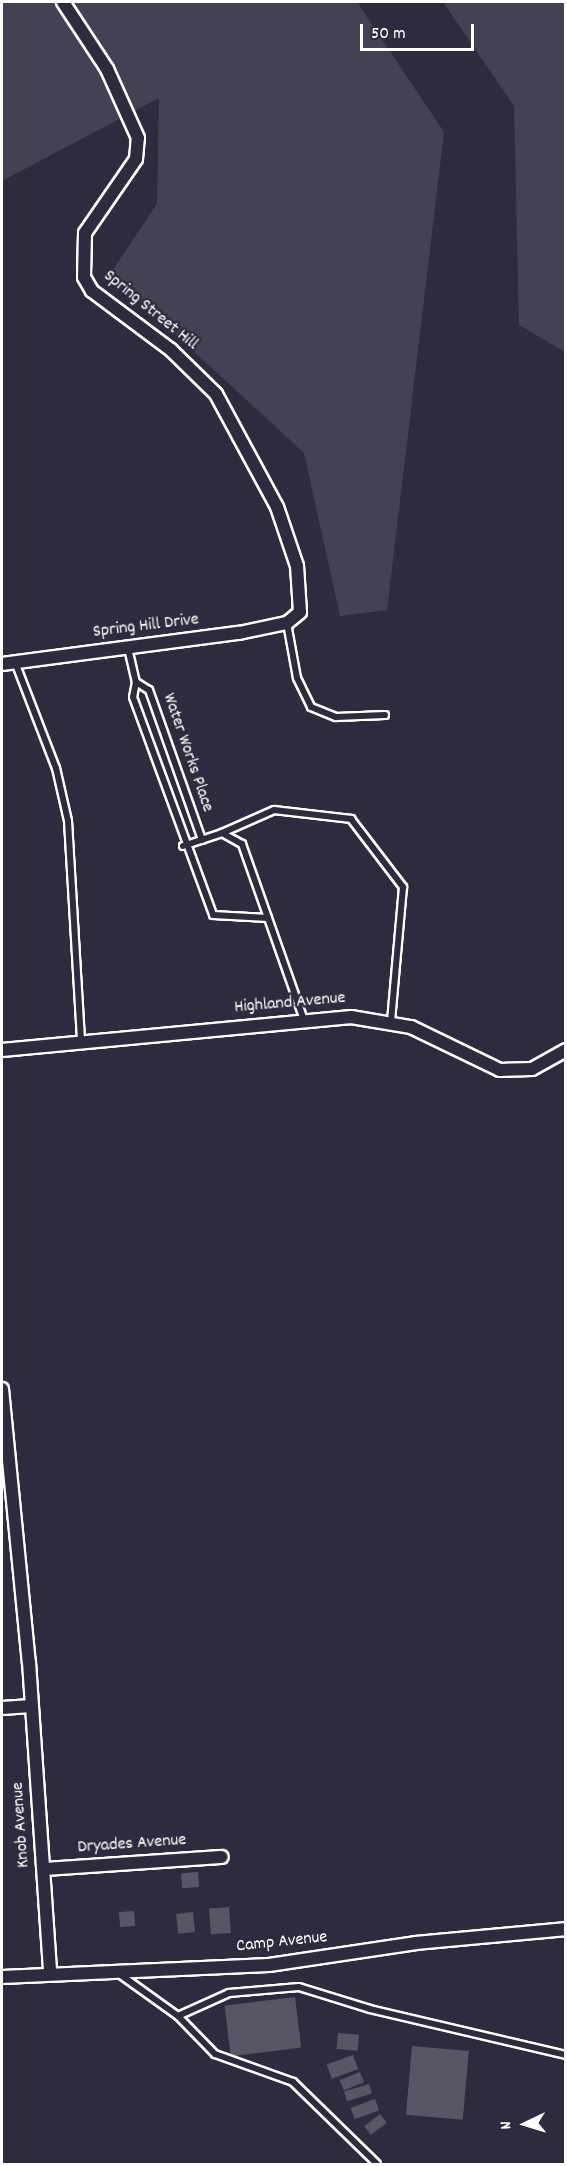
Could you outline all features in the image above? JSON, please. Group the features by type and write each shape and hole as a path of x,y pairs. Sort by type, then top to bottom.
{"street":[{"name":"Spring Street Hill","path":"63,2 107,69 138,138 136,159 85,233 84,277 92,291 187,364 216,394 238,429 292,546 301,597 291,622"},
{"name":"Spring Hill Drive","path":"2,664 128,648 291,622"},
{"name":"Highland Avenue","path":"2,1050 304,1020 392,1021 500,1070 532,1070 566,1050"},
{"name":"Knob Avenue","path":"2,1389 31,1706 50,1972"},
{"path":"2,1708 31,1706"},
{"name":"Dryades Avenue","path":"44,1869 222,1857"},
{"name":"Camp Avenue","path":"2,1977 112,1969 269,1965 416,1943 566,1929"}],"lane":[{"path":"291,622 297,678 311,707 336,717 385,716"},
{"name":"Water Works Place","path":"128,648 136,682 133,697 183,846 213,915 268,918"},
{"path":"15,661 56,768 68,821 81,1042"},
{"name":"Water Works Place","path":"136,682 149,690 202,840"},
{"path":"222,833 274,810 351,819 403,887 392,1021"},
{"name":"Water Works Place","path":"183,846 222,833 242,844 304,1020"},
{"path":"112,1969 178,2016 214,2054 293,2082 376,2164"},
{"path":"178,2016 229,1993 299,1987 370,2009 566,2055"}],"shaded area":[{"path":"2,2 357,2 444,132 387,610 340,616 304,453 110,274 157,204 159,98 2,181"},
{"path":"443,2 565,2 565,352 519,325 514,106"}],"building":[{"path":"198,1872 199,1887 182,1888 181,1873"},
{"path":"229,1907 231,1933 211,1934 209,1908"},
{"path":"134,1911 135,1926 120,1927 119,1912"},
{"path":"193,1912 195,1932 178,1934 176,1914"},
{"path":"295,1997 301,2048 231,2056 225,2006"},
{"path":"338,2033 359,2035 358,2051 337,2049"},
{"path":"412,2046 469,2051 463,2120 406,2115"},
{"path":"353,2055 358,2069 332,2079 327,2065"},
{"path":"360,2072 364,2082 344,2090 340,2080"},
{"path":"369,2084 372,2094 347,2101 344,2092"},
{"path":"375,2099 379,2110 355,2119 351,2108"},
{"path":"380,2114 387,2123 371,2135 364,2126"}]}
